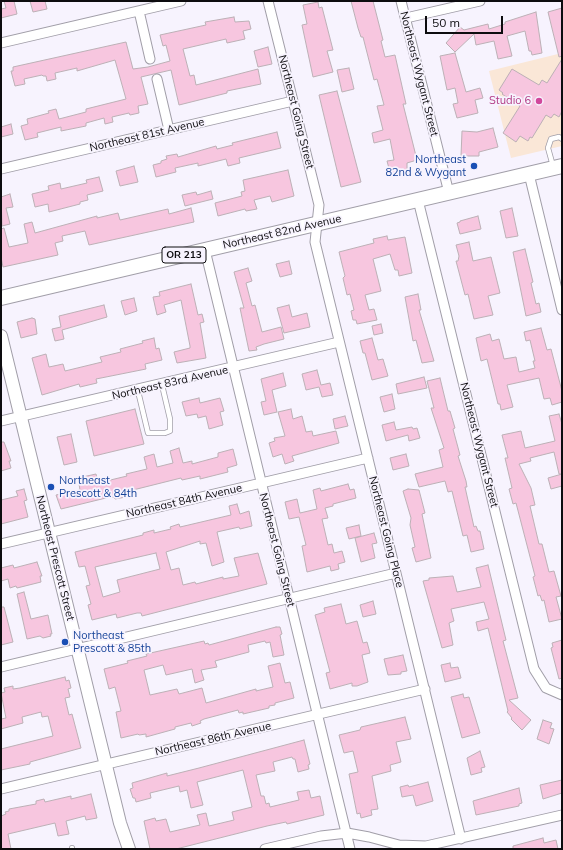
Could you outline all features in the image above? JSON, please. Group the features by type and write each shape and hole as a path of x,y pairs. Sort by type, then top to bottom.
{"main road":[{"name":"Northeast 82nd Avenue","path":"1,298 558,167"}],"street":[{"path":"1,43 181,1"},
{"name":"Northeast Going Street","path":"268,1 319,205 318,224"},
{"name":"Northeast Wygant Street","path":"401,1 449,193"},
{"path":"406,18 480,1"},
{"path":"139,11 150,59"},
{"path":"157,79 169,130"},
{"name":"Northeast 81st Avenue","path":"1,169 293,101"},
{"path":"529,174 562,310"},
{"name":"Northeast Wygant Street","path":"418,200 534,669 546,688 562,695"},
{"name":"Northeast Going Place","path":"318,224 315,242 461,839"},
{"name":"Northeast Going Street","path":"205,250 350,849"},
{"name":"Northeast Prescott Street","path":"1,336 106,764 129,849"},
{"name":"Northeast 83rd Avenue","path":"1,421 138,391 339,342"},
{"name":"Northeast 84th Avenue","path":"1,544 260,482 368,458"},
{"path":"1,667 396,573"},
{"name":"Northeast 86th Avenue","path":"1,789 424,689"},
{"path":"264,849 321,836 346,833 405,846 426,846 562,815"}],"lane":[{"path":"558,167 548,148 551,139 559,137 562,139"},
{"path":"138,391 148,433 152,435 165,433 170,431 170,419 162,385"}],"shaded area":[{"path":"562,53 562,146 511,158 489,71"}],"building":[{"path":"4,1 14,1 17,14 1,18 1,9 6,8"},
{"path":"30,1 45,1 47,9 33,12"},
{"path":"351,1 373,1 383,40 381,41 385,57 395,55 406,104 403,104 417,160 407,163 407,172 391,176 387,161 394,160 390,139 374,143 372,133 383,130 377,106 384,105 377,79 374,80 363,37 361,37 358,28"},
{"path":"318,2 319,8 322,7 333,50 327,51 333,72 313,77 302,25 307,24 303,5"},
{"path":"562,8 562,56 559,57 548,12"},
{"path":"536,12 542,53 532,55 531,51 529,51 525,31 507,36 512,56 498,59 494,41 476,45 474,34 455,52 446,43 460,27 464,30 488,24 489,29"},
{"path":"234,17 235,22 249,21 251,29 243,31 245,39 227,43 226,39 183,49 190,76 194,75 196,85 258,69 261,84 227,91 227,93 179,105 171,70 141,77 148,104 138,106 139,113 130,115 129,113 112,117 113,122 105,124 104,118 86,123 86,126 61,131 61,127 37,133 38,137 25,140 21,126 28,124 27,119 49,113 48,111 56,109 59,119 86,112 86,109 126,99 115,60 77,71 77,68 55,73 56,79 47,81 46,76 42,75 24,79 25,84 15,86 11,71 13,71 13,67 126,42 133,69 148,67 170,61 166,45 163,46 160,35 206,25 205,22"},
{"path":"268,47 272,64 258,67 254,51"},
{"path":"455,53 466,92 480,88 483,98 475,100 478,113 457,118 453,104 458,103 455,88 447,90 440,56"},
{"name":"Studio 6","path":"562,59 562,111 559,117 554,114 551,118 546,115 532,138 530,137 528,141 520,136 516,142 503,133 520,106 502,94 503,93 499,90 512,69 539,85 542,80 547,83"},
{"path":"349,68 354,89 342,92 337,70"},
{"path":"337,91 361,182 341,187 319,95"},
{"path":"11,124 13,134 1,137 1,127"},
{"path":"493,128 498,147 479,152 479,156 461,156 462,131 477,132"},
{"path":"277,132 281,148 239,158 240,163 228,166 226,159 198,166 198,163 175,168 176,172 156,177 153,165 161,163 161,161 167,159 166,156 177,154 178,157 216,146 217,149 233,145 232,143"},
{"path":"134,166 138,182 120,186 116,171"},
{"path":"288,170 294,196 272,202 270,196 254,200 257,209 246,211 245,209 218,216 215,203 242,196 241,192 245,191 243,180"},
{"path":"99,177 103,191 87,195 88,200 80,202 80,204 49,212 48,204 35,207 32,194 49,190 48,186 60,183 61,189 87,183 86,180"},
{"path":"211,191 213,199 185,206 182,195 196,192 197,195"},
{"path":"10,194 13,207 6,208 10,224 2,226 1,197"},
{"path":"191,208 194,222 89,245 85,231 62,236 63,241 55,243 58,255 3,267 1,257 1,229 4,228 9,247 28,243 24,224 32,222 35,233 97,216 97,218 118,213 120,220 168,209 169,214"},
{"path":"512,208 518,236 506,238 500,211"},
{"path":"478,216 481,229 460,234 457,223"},
{"path":"387,236 388,240 405,237 412,273 399,276 398,270 395,270 390,254 373,259 381,291 365,295 369,310 374,309 377,320 357,324 356,320 353,320 351,311 354,310 350,294 347,295 343,278 345,276 339,252 374,243 373,239"},
{"path":"469,242 473,261 491,257 500,293 488,296 493,315 474,319 468,294 465,295 456,261 458,261 459,256 456,245"},
{"path":"525,249 533,282 531,283 536,304 539,303 541,312 526,316 513,252"},
{"path":"289,261 292,274 280,277 276,264"},
{"path":"248,268 252,281 246,283 252,306 255,305 262,332 281,327 284,339 264,344 256,347 257,350 249,351 240,308 244,308 234,272"},
{"path":"191,284 198,315 202,314 204,322 200,323 206,358 177,363 174,352 190,348 181,300 164,305 166,312 157,315 153,297 160,296 159,292"},
{"path":"418,294 421,310 419,310 434,361 422,363 416,340 413,341 405,297"},
{"path":"134,298 137,311 125,315 121,301"},
{"path":"104,305 107,317 62,330 64,339 55,341 52,329 61,327 59,316"},
{"path":"289,305 292,317 307,313 310,327 284,333 277,308"},
{"path":"32,318 35,319 37,334 21,338 17,322"},
{"path":"381,324 383,333 374,335 372,326"},
{"path":"541,328 547,350 551,349 562,391 562,402 552,405 550,398 544,399 539,378 507,385 513,407 501,410 500,404 498,404 487,359 481,361 476,338 490,334 492,341 499,339 504,359 516,357 519,372 535,368 533,361 535,361 530,340 526,341 524,332"},
{"path":"154,338 156,349 159,348 162,360 145,364 146,369 96,379 97,383 80,387 79,384 42,395 32,358 46,354 49,367 63,364 65,371 102,362 100,357 121,352 120,349 143,343 142,341"},
{"path":"372,338 378,360 383,359 388,376 372,380 365,353 363,353 360,341"},
{"path":"317,370 321,385 330,383 333,395 322,397 319,387 306,390 302,374"},
{"path":"283,373 286,386 272,390 277,412 264,415 261,402 266,401 261,379"},
{"path":"424,377 427,388 398,394 396,384"},
{"path":"440,378 448,411 450,411 455,428 453,429 460,455 458,456 466,481 467,487 465,487 474,527 476,526 478,531 480,531 484,549 471,552 467,535 463,536 452,491 448,492 445,481 419,487 415,474 443,467 439,450 444,448 431,408 434,408 427,381"},
{"path":"392,394 395,409 384,412 380,397"},
{"path":"199,398 200,403 220,398 224,411 220,412 223,425 209,429 206,416 198,418 197,414 186,416 182,402"},
{"path":"135,409 144,444 94,456 86,421"},
{"path":"291,409 293,419 302,416 306,432 312,431 313,436 336,431 339,443 292,456 294,461 285,464 282,454 273,457 269,443 275,441 274,438 285,436 278,412"},
{"path":"559,414 562,424 562,474 559,474 554,452 530,458 531,461 519,464 531,488 535,505 530,506 539,544 542,544 549,572 554,571 561,596 556,597 562,619 549,622 544,600 542,601 540,595 538,596 533,577 535,576 516,503 513,504 509,489 512,488 505,458 508,458 502,435 521,431 525,448 555,441 549,416"},
{"path":"345,416 348,426 335,429 333,419"},
{"path":"394,422 396,430 412,427 413,429 417,428 420,438 409,441 408,435 386,441 382,425"},
{"path":"71,434 77,462 64,465 57,437"},
{"path":"1,442 4,442 11,461 9,461 11,468 1,471"},
{"path":"179,448 183,463 192,461 192,464 218,457 218,453 233,449 237,465 227,468 228,472 200,479 200,476 182,480 181,478 125,492 126,497 115,499 114,497 110,497 61,509 56,495 80,490 78,478 96,474 98,483 127,476 126,474 147,469 144,457 154,454 157,467 173,463 170,451"},
{"path":"406,454 409,466 393,470 390,458"},
{"path":"562,474 562,486 551,489 548,478"},
{"path":"348,484 350,490 354,489 356,498 333,504 333,506 325,508 328,518 322,519 328,545 332,544 334,553 342,551 345,562 338,564 339,569 331,571 330,566 307,572 302,546 306,545 299,517 289,519 285,502 297,499 300,513 317,509 313,490 320,488 321,491"},
{"path":"24,489 27,500 24,501 28,517 1,524 1,500 18,496 16,491"},
{"path":"408,489 419,490 425,513 422,514 431,558 416,562 412,548 415,547 410,525 411,518 403,491"},
{"path":"237,504 240,514 249,511 252,526 240,529 239,527 217,532 224,562 212,566 206,543 200,544 200,541 166,552 171,570 179,568 183,585 195,582 196,584 223,577 223,579 239,576 234,558 258,553 267,584 142,616 141,613 137,613 117,618 116,614 92,620 88,605 91,604 86,586 90,585 85,566 79,567 75,552 143,535 143,533 154,530 154,533 171,529 170,527 179,524 180,527 231,515 229,506","holes":["156,553 160,569 117,580 120,592 103,597 95,567"]},
{"path":"359,525 361,536 349,539 346,528"},
{"path":"374,533 377,543 372,544 375,558 361,562 355,538"},
{"path":"37,562 42,576 40,576 41,582 17,588 16,586 10,588 8,579 1,581 1,568 13,565 14,568"},
{"path":"488,565 506,640 503,641 518,698 509,700 531,720 522,730 511,719 512,718 507,712 488,628 478,631 476,622 489,619 484,602 451,609 454,621 449,623 453,645 442,648 423,581 429,580 429,578 453,576 457,592 481,587 476,568"},
{"path":"24,592 31,619 48,615 52,634 50,634 51,636 43,638 40,636 27,639 17,594"},
{"path":"373,601 376,614 363,617 360,605"},
{"path":"341,604 346,624 357,621 363,643 367,642 370,653 362,655 368,682 357,686 352,686 352,683 330,689 326,673 330,672 315,615 325,612 324,608"},
{"path":"1,607 4,607 13,642 1,645"},
{"path":"280,627 282,634 280,635 284,655 273,657 270,642 266,643 265,641 248,645 249,652 215,661 217,667 201,670 204,680 195,683 192,669 166,675 163,665 144,670 150,695 177,689 179,694 202,688 206,703 256,689 256,691 273,687 268,666 280,663 285,683 290,682 294,698 275,703 275,705 269,706 269,708 243,714 243,712 239,713 238,710 204,719 200,721 201,723 192,726 191,723 146,737 146,734 138,734 121,738 116,712 121,711 115,687 109,689 104,669 128,663 127,661 147,656 146,654 204,641 205,644 208,643 209,645"},
{"path":"562,640 562,678 559,679 551,648 553,647 552,643"},
{"path":"403,655 407,671 401,672 401,674 388,675 384,659"},
{"path":"450,663 451,668 458,667 461,678 445,682 441,665"},
{"path":"65,677 66,681 69,680 71,688 68,689 70,697 65,698 69,715 72,714 81,748 30,762 30,764 1,770 1,749 53,736 48,716 42,717 41,712 22,717 23,723 1,729 1,719 6,718 1,693 5,692 4,688 13,686 13,689 20,688"},
{"path":"463,694 464,698 469,697 480,733 462,738 451,697"},
{"path":"405,717 411,739 396,742 401,762 390,765 391,771 372,776 378,809 371,810 372,815 361,818 360,813 357,814 349,774 358,772 353,751 344,753 339,735 360,730 361,727"},
{"path":"543,720 552,723 550,728 554,729 549,744 537,739"},
{"path":"304,740 310,764 308,765 309,769 298,772 295,759 292,757 273,762 275,771 256,775 261,796 264,796 266,804 269,803 270,807 299,800 297,792 309,790 311,798 320,796 324,815 287,824 286,822 267,826 176,849 150,849 144,821 155,818 156,821 166,819 170,832 200,825 197,815 206,813 209,826 234,820 232,812 252,807 243,770 197,782 203,805 191,808 187,790 180,792 179,786 150,793 151,798 136,802 130,789 133,788 132,783 167,773 167,776 199,768"},
{"path":"480,751 485,767 481,768 482,772 471,775 467,758"},
{"path":"562,780 562,793 543,799 540,785"},
{"path":"428,782 433,801 416,806 413,795 402,797 400,787 408,785 409,787"},
{"path":"519,788 522,803 519,804 519,806 476,815 473,801"},
{"path":"91,794 97,818 86,820 85,816 66,821 69,834 58,836 55,823 8,834 11,849 1,849 1,816 6,814 5,812 9,811 9,809 36,804 36,801 44,799 45,802 71,796 71,799"},
{"path":"543,838 544,843 556,840 558,849 513,849 513,846"}],"place":[{"name":"Studio 6","path":"539,101"},
{"name":"Northeast 82nd & Wygant","path":"474,166"},
{"name":"Northeast Prescott & 84th","path":"51,487"},
{"name":"Northeast Prescott & 85th","path":"65,642"}]}
